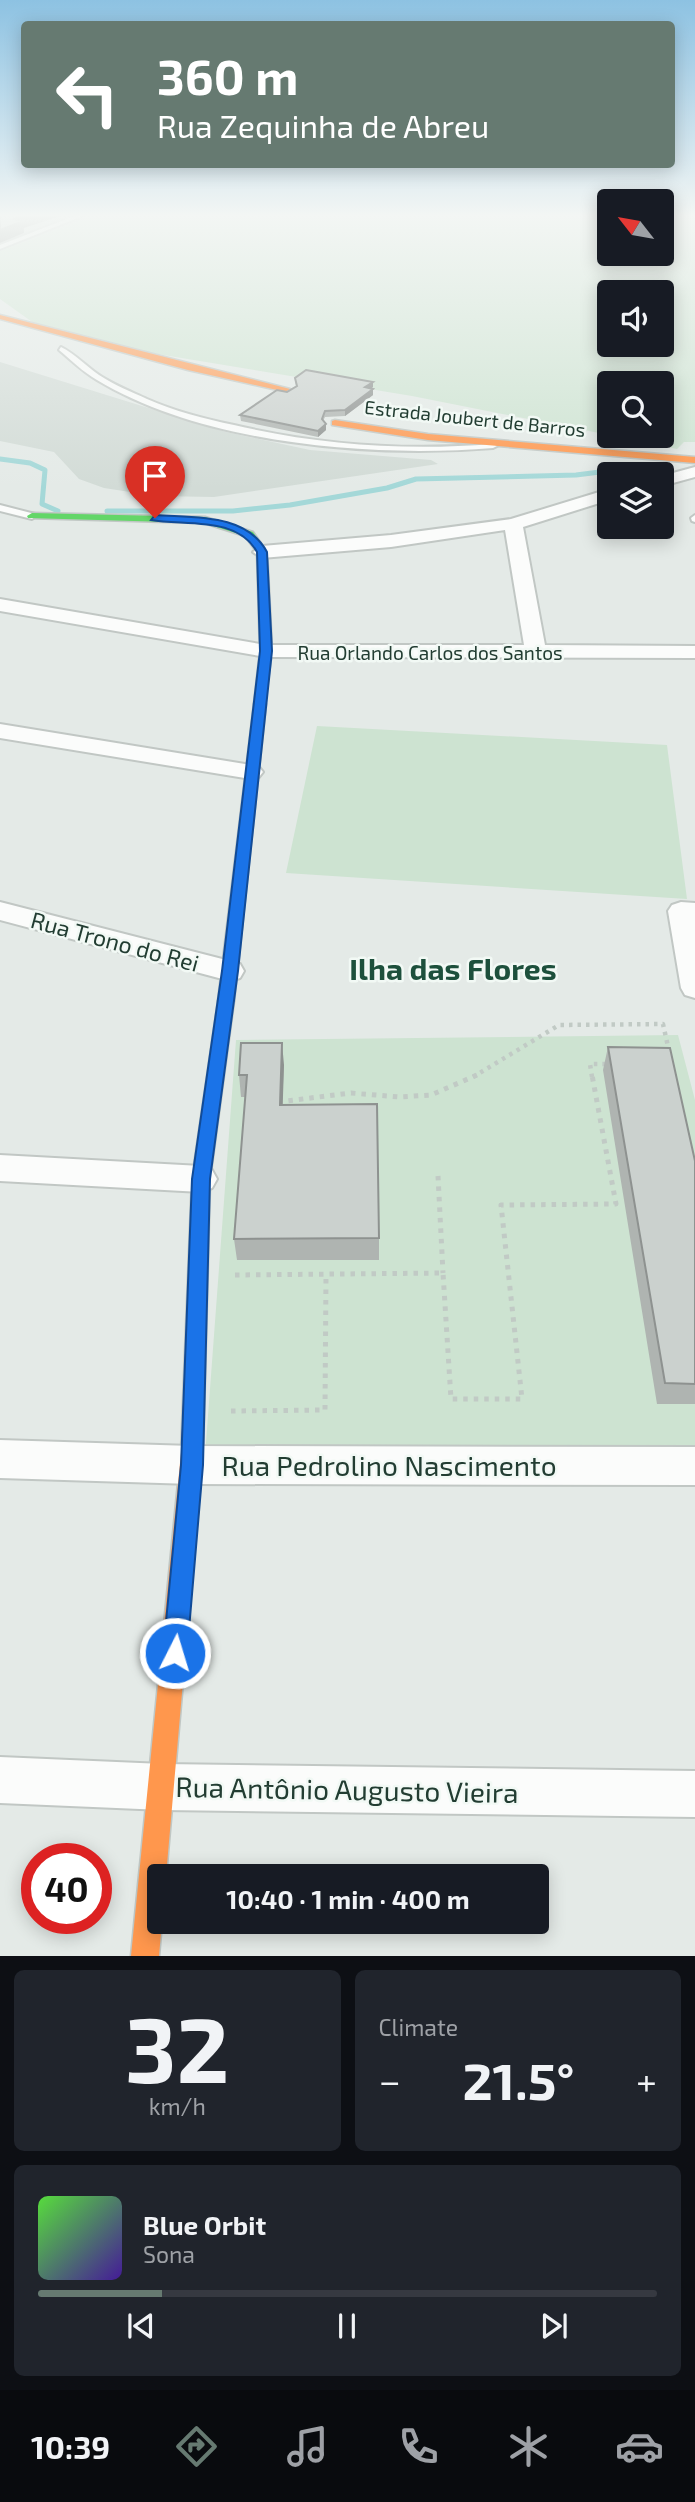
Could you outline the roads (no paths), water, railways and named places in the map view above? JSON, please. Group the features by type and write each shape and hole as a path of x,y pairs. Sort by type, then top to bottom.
{"street":[{"path":"0,317 191,368 286,389"},
{"path":"0,334 61,349 127,374"},
{"name":"Estrada Joubert de Barros","path":"335,423 406,435 695,458"},
{"name":"Estrada Joubert de Barros","path":"475,424 695,458"},
{"path":"674,478 695,472"},
{"path":"262,552 381,542 513,524 597,498"},
{"path":"32,516 205,520 249,534 262,552 266,651 230,971 201,1179 192,1465 145,1956"},
{"path":"513,524 536,653"},
{"name":"Rua Orlando Carlos dos Santos","path":"0,605 266,651 695,652"},
{"path":"0,731 251,772"},
{"name":"Rua Trono do Rei","path":"0,911 230,971"},
{"path":"688,911 695,988"},
{"path":"0,1168 201,1179"},
{"name":"Rua Pedrolino Nascimento","path":"0,1459 192,1465 695,1466"},
{"name":"Rua Antônio Augusto Vieira","path":"0,1780 163,1787 695,1794"}],"lane":[{"path":"61,349 93,375 129,394 245,430 315,443 395,451 464,449 507,444"},
{"path":"0,508 32,516"}],"waterway":[{"path":"0,459 30,463 45,470 42,504 58,511"},
{"path":"107,511 233,511 290,505 387,488 416,479 597,472"}],"district":[{"name":"Ilha das Flores","path":"453,968"}]}
